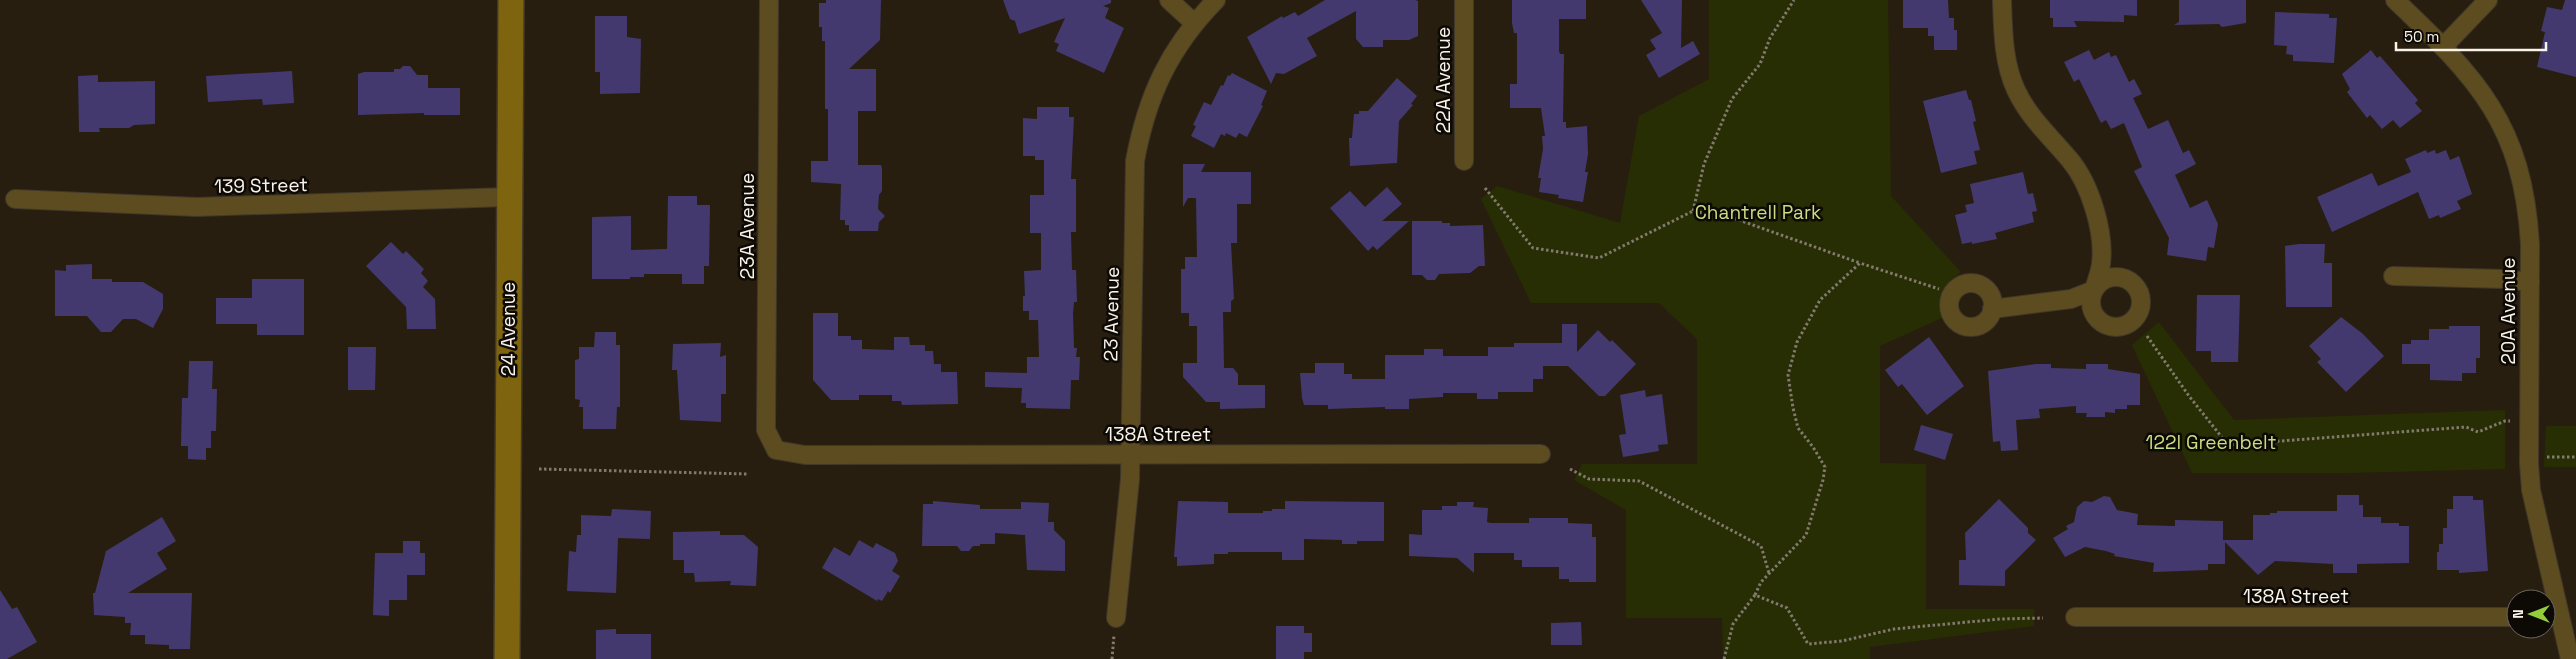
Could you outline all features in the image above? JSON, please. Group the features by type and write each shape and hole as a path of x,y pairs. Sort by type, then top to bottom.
{"main road":[{"name":"24 Avenue","path":"507,659 508,197 511,0"}],"street":[{"name":"23A Avenue","path":"769,0 766,430 776,450"},
{"path":"1169,0 1194,23"},
{"name":"23 Avenue","path":"1116,618 1130,480 1135,161 1141,130 1150,100 1163,70 1194,23 1216,0"},
{"name":"22A Avenue","path":"1464,0 1464,161"},
{"path":"1992,309 2071,299 2094,290 2101,263 2095,212 2086,185 2071,161 2031,117 2016,90 2006,60 2002,0"},
{"name":"20A Avenue","path":"2395,0 2444,47 2484,95 2499,120 2522,177 2528,213 2530,282 2530,481 2548,589"},
{"path":"2444,47 2488,0"},
{"name":"139 Street","path":"15,199 197,207 508,197"},
{"path":"2393,276 2530,282"},
{"name":"138A Street","path":"776,450 805,455 1541,454"},
{"name":"138A Street","path":"2075,617 2506,617"},
{"name":"20A Avenue","path":"2556,624 2570,659"}],"path":[{"path":"1693,211 1704,164 1732,99 1760,64 1770,38 1794,0"},
{"path":"1486,188 1533,248 1599,258 1693,211 1736,219 1939,289"},
{"path":"1724,659 1733,624 1755,595 1761,582 1806,535 1823,480 1825,467 1798,428 1788,375 1796,342 1820,300 1860,263"},
{"path":"2147,336 2189,396 2228,445 2466,427 2478,432 2505,421 2515,422"},
{"path":"2539,457 2576,457"},
{"path":"538,469 749,474"},
{"path":"1570,469 1589,479 1638,482 1761,546 1769,574"},
{"path":"1755,595 1787,608 1808,644 1842,641 1894,630 2000,619 2043,618"},
{"path":"1112,659 1116,618"}],"green space":[{"name":"Chantrell Park","path":"1709,0 1888,0 1891,196 1961,272 1952,281 1946,292 1943,304 1944,317 1880,346 1880,463 1926,464 1926,609 2034,609 2034,626 1870,647 1870,659 1723,659 1722,618 1626,618 1626,510 1574,480 1582,464 1697,464 1697,339 1659,303 1531,303 1481,199 1497,186 1620,223 1639,116 1709,79"},
{"name":"122l Greenbelt","path":"2159,322 2234,420 2505,410 2505,469 2348,473 2192,473 2132,345"},
{"path":"2546,426 2576,426 2576,467 2544,467"}],"building":[{"path":"826,0 881,0 880,40 849,69 876,69 876,111 858,111 858,165 881,165 882,168 882,191 879,195 878,209 885,216 879,222 878,231 849,231 849,225 845,225 845,220 840,220 841,184 811,182 811,161 828,161 828,109 825,109 825,41 822,41 822,27 819,27 819,3 826,3"},
{"path":"1003,0 1111,0 1111,3 1103,6 1109,8 1105,18 1124,28 1104,73 1056,51 1059,44 1054,42 1065,18 1019,34 1015,21 1010,19"},
{"path":"1325,0 1418,1 1418,36 1409,40 1383,40 1383,47 1363,47 1356,39 1356,11 1307,38 1317,56 1284,74 1276,73 1271,84 1247,37 1282,16 1283,18 1295,12 1298,16"},
{"path":"1512,0 1586,0 1586,19 1559,19 1559,51 1560,54 1564,54 1563,122 1566,122 1566,128 1587,126 1588,154 1585,172 1588,172 1583,202 1558,198 1559,195 1539,192 1541,178 1538,178 1543,149 1542,136 1545,136 1541,108 1510,108 1510,84 1517,84 1517,33 1514,33 1512,23"},
{"path":"1641,0 1682,0 1681,48 1693,41 1700,54 1659,78 1646,55 1656,49 1650,40 1662,33"},
{"path":"1903,0 1948,0 1949,18 1954,18 1954,30 1957,30 1957,50 1934,50 1934,36 1928,36 1928,28 1903,28"},
{"path":"2050,0 2137,0 2137,16 2124,15 2124,22 2074,21 2077,27 2053,27 2053,18 2050,18"},
{"path":"2179,0 2246,0 2246,23 2222,27 2219,24 2174,25 2179,22"},
{"path":"2565,0 2576,0 2576,77 2537,67 2545,32 2541,31 2547,7 2562,10"},
{"path":"2275,12 2329,14 2329,18 2337,18 2334,63 2293,61 2293,55 2286,54 2287,46 2274,45"},
{"path":"595,16 627,16 627,37 641,39 640,93 600,94 600,72 595,72"},
{"path":"2089,50 2094,60 2109,52 2111,57 2116,55 2129,82 2134,79 2142,94 2133,98 2148,129 2168,120 2183,153 2189,150 2196,164 2175,175 2190,208 2207,200 2218,224 2214,248 2208,247 2206,261 2167,255 2169,238 2134,171 2142,167 2124,123 2111,129 2106,120 2101,123 2079,79 2074,82 2064,62"},
{"path":"2371,50 2377,58 2380,56 2418,100 2415,103 2422,111 2400,128 2393,120 2382,129 2370,115 2367,118 2347,92 2350,89 2342,74"},
{"path":"403,66 410,66 417,75 428,75 428,88 460,88 460,115 424,115 424,113 358,115 358,74 364,72 394,72 394,69 400,69"},
{"path":"292,71 294,103 263,105 262,99 208,102 206,76"},
{"path":"1232,73 1267,91 1261,105 1263,106 1247,137 1239,133 1236,138 1226,133 1225,136 1221,134 1214,148 1191,136 1196,126 1193,125 1204,102 1211,105 1221,85 1223,86 1228,75 1230,76"},
{"path":"98,75 98,82 155,81 155,124 134,125 129,128 99,128 100,132 79,132 78,76"},
{"path":"1397,78 1417,96 1411,104 1413,105 1399,121 1397,163 1350,166 1349,138 1352,138 1354,114 1359,114 1359,111 1368,111"},
{"path":"1966,90 1969,100 1971,100 1976,121 1973,122 1980,150 1974,151 1977,164 1941,173 1923,101"},
{"path":"1037,107 1069,107 1069,117 1074,117 1071,179 1076,179 1076,232 1071,232 1072,270 1076,270 1077,302 1074,302 1073,313 1074,348 1077,348 1076,357 1080,357 1079,380 1071,380 1070,409 1026,408 1026,403 1021,403 1022,388 985,387 985,372 1027,373 1027,357 1039,357 1038,320 1029,320 1029,311 1023,311 1023,296 1025,296 1024,271 1041,270 1041,233 1030,233 1030,195 1044,195 1044,160 1035,160 1035,156 1023,156 1023,118 1037,119"},
{"path":"2426,150 2427,153 2435,150 2436,154 2446,150 2450,160 2459,156 2472,194 2457,201 2461,209 2440,218 2439,215 2429,219 2418,192 2332,232 2317,197 2372,173 2378,186 2411,172 2405,159"},
{"path":"1183,164 1205,164 1201,172 1251,172 1251,204 1237,204 1237,243 1231,243 1234,299 1231,301 1231,312 1223,312 1224,368 1233,368 1238,374 1238,385 1265,385 1265,408 1220,409 1220,402 1206,402 1183,377 1183,363 1197,363 1197,326 1189,326 1189,313 1181,313 1181,269 1185,269 1185,257 1197,257 1196,198 1188,198 1183,207"},
{"path":"2023,172 2028,194 2033,193 2037,211 2032,212 2034,222 1995,233 1997,239 1962,244 1955,215 1967,212 1965,205 1974,203 1970,184"},
{"path":"1387,187 1402,204 1382,221 1409,221 1377,250 1373,246 1368,251 1330,208 1350,191 1365,207"},
{"path":"668,196 697,196 697,205 710,205 709,266 704,266 704,284 682,284 682,274 644,274 644,277 630,277 630,279 592,279 592,217 631,216 631,250 667,249"},
{"path":"1412,221 1442,221 1442,223 1450,223 1450,226 1483,225 1485,266 1479,266 1470,273 1439,274 1435,280 1427,280 1422,275 1412,275"},
{"path":"391,242 403,254 406,251 424,269 421,273 428,281 423,287 435,299 436,329 407,329 406,307 366,266"},
{"path":"2325,244 2324,263 2332,263 2332,307 2286,307 2285,246"},
{"path":"92,264 92,279 112,279 112,282 143,282 163,294 163,309 153,328 136,319 123,319 111,332 101,332 87,316 55,316 55,270 66,271 66,265"},
{"path":"252,279 304,279 304,335 257,335 257,324 216,324 216,298 252,298"},
{"path":"2197,295 2240,295 2238,362 2211,362 2211,351 2196,351"},
{"path":"813,313 838,313 838,336 851,336 851,340 862,340 862,349 894,350 894,337 909,337 910,345 925,345 925,351 933,351 934,364 941,364 941,372 957,372 958,404 902,405 901,401 892,401 892,395 859,395 859,400 831,400 813,380"},
{"path":"2341,317 2363,334 2384,356 2346,392 2317,362 2321,359 2309,346"},
{"path":"1562,324 1577,324 1577,352 1598,330 1610,342 1612,340 1636,364 1605,396 1599,396 1568,366 1543,366 1543,379 1533,379 1533,392 1498,392 1498,399 1477,399 1477,393 1443,393 1443,397 1409,399 1409,409 1385,409 1385,407 1328,409 1328,405 1304,405 1300,373 1315,373 1315,363 1344,363 1344,374 1352,374 1352,379 1385,379 1385,355 1424,355 1424,349 1443,349 1443,356 1488,356 1488,347 1514,347 1514,343 1562,343"},
{"path":"2449,326 2480,326 2480,358 2476,358 2476,373 2462,373 2462,381 2430,380 2430,364 2402,364 2402,344 2411,344 2411,340 2429,340 2429,329 2449,329"},
{"path":"595,332 616,332 616,345 620,345 620,407 617,407 616,429 583,429 583,407 579,407 580,400 575,399 575,360 579,359 579,347 594,347"},
{"path":"1929,337 1964,386 1927,415 1902,384 1898,387 1885,370"},
{"path":"721,343 720,357 726,355 726,394 721,394 721,422 680,420 677,370 672,370 673,344"},
{"path":"348,347 376,347 375,390 348,390"},
{"path":"189,361 213,361 212,389 217,389 216,431 211,431 211,448 206,448 206,460 188,459 188,446 181,446 182,398 188,398"},
{"path":"2036,364 2051,364 2051,368 2086,369 2086,364 2108,364 2108,369 2140,374 2140,405 2127,405 2127,409 2115,409 2115,413 2105,412 2105,417 2086,417 2087,413 2076,413 2076,406 2039,409 2040,418 2016,420 2018,450 2001,451 2000,441 1993,442 1988,371"},
{"path":"1645,390 1646,397 1662,394 1668,444 1658,445 1659,451 1623,457 1619,435 1626,434 1620,395"},
{"path":"1921,425 1953,434 1945,460 1914,450"},
{"path":"2337,495 2359,495 2359,505 2363,505 2363,517 2381,517 2381,523 2399,523 2399,526 2409,526 2409,563 2357,564 2357,573 2333,573 2333,564 2275,561 2258,575 2225,542 2225,564 2208,564 2208,570 2153,572 2154,563 2114,556 2115,554 2106,551 2085,547 2065,557 2053,538 2068,529 2066,526 2074,522 2077,507 2084,501 2092,502 2104,496 2110,497 2117,510 2138,514 2137,525 2175,526 2175,520 2223,521 2223,540 2253,540 2253,515 2270,515 2270,513 2277,513 2277,511 2337,511"},
{"path":"2453,496 2473,496 2473,500 2483,500 2488,571 2459,573 2459,570 2437,570 2437,552 2439,552 2439,544 2443,544 2443,528 2447,528 2447,509 2453,509"},
{"path":"1999,499 2028,528 2028,533 2036,540 2005,571 2005,586 1959,585 1959,560 1966,560 1965,533"},
{"path":"933,501 980,505 980,509 1021,509 1021,502 1049,503 1048,522 1054,522 1054,530 1065,541 1065,571 1027,570 1025,535 995,533 995,544 980,544 980,546 973,546 969,551 961,551 957,546 922,546 923,504 933,504"},
{"path":"1178,501 1228,502 1228,513 1263,513 1263,511 1272,511 1272,509 1285,509 1285,501 1384,502 1384,541 1357,541 1357,544 1342,544 1342,540 1304,539 1304,560 1282,560 1282,552 1228,552 1228,554 1214,554 1214,564 1177,566 1177,557 1174,557"},
{"path":"1457,502 1474,502 1473,507 1488,508 1487,522 1490,523 1529,523 1529,518 1568,518 1568,523 1592,524 1592,537 1596,537 1596,582 1569,582 1569,579 1559,579 1559,567 1522,567 1522,560 1514,560 1514,553 1474,553 1474,573 1457,558 1409,556 1409,534 1422,535 1422,510 1442,510 1442,506 1457,506"},
{"path":"612,509 651,511 650,539 618,538 616,593 567,591 569,551 576,552 577,535 581,535 581,515 611,516"},
{"path":"162,517 176,541 157,553 167,569 128,593 192,593 190,649 169,649 169,645 145,644 145,635 130,635 131,623 125,623 125,617 94,615 93,593 95,593 106,551"},
{"path":"720,531 720,535 744,535 758,547 756,586 730,585 731,581 695,582 694,573 684,573 684,560 673,560 673,532"},
{"path":"859,540 873,548 876,543 895,553 898,561 892,571 900,576 890,593 888,591 882,601 878,599 877,601 822,568 834,547 850,556"},
{"path":"403,541 420,541 420,553 425,553 425,575 407,575 407,600 389,600 389,616 373,615 375,553 403,553"},
{"path":"0,590 12,609 17,607 37,642 7,659 0,659"},
{"path":"1581,622 1582,645 1551,645 1551,623"},
{"path":"1276,626 1304,626 1304,633 1312,633 1312,652 1304,652 1304,659 1276,659"},
{"path":"616,629 616,634 651,634 651,659 596,659 596,630"}]}
